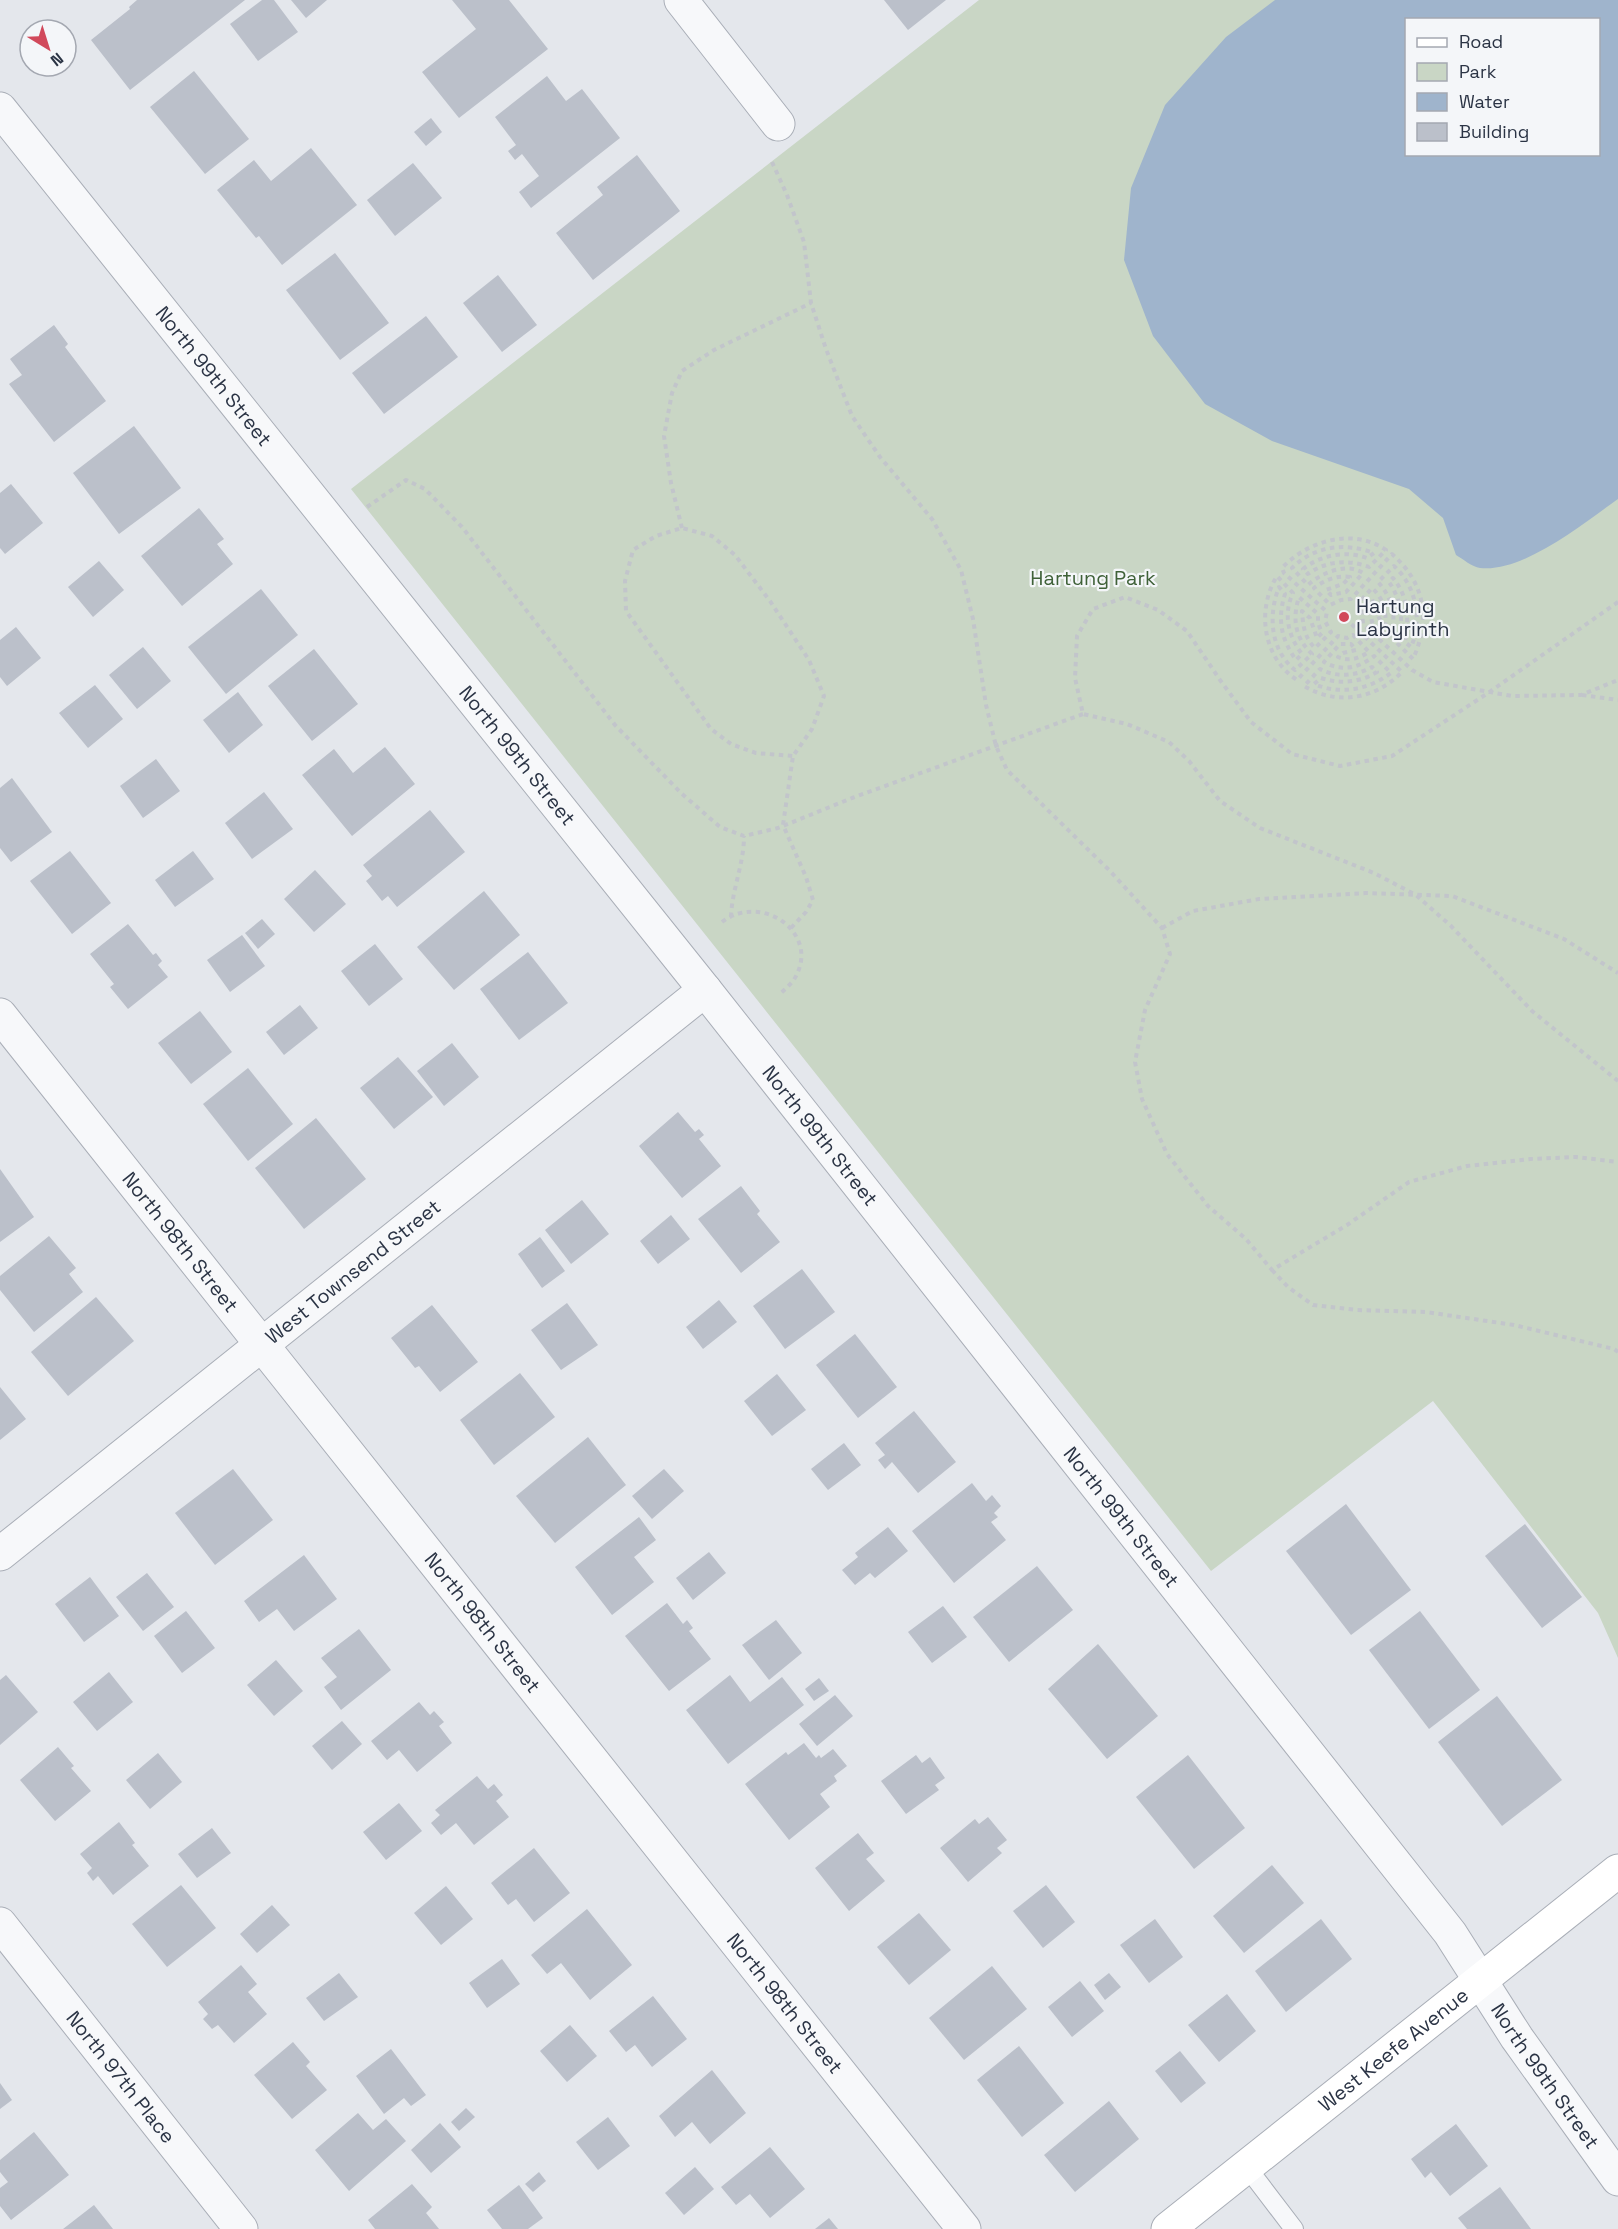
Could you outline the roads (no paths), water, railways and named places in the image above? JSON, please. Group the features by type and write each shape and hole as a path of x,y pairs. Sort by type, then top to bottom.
{"street":[{"path":"681,0 778,124"},
{"name":"North 99th Street","path":"0,109 705,990 1443,1924 1517,2038 1618,2180"},
{"name":"West Townsend Street","path":"0,1554 705,990"},
{"name":"North 98th Street","path":"0,1015 964,2229"},
{"name":"West Keefe Avenue","path":"1168,2229 1618,1871"},
{"name":"North 97th Place","path":"0,1924 241,2229"}],"lane":[{"path":"1246,2166 1294,2229"}],"water":[{"path":"1275,0 1618,0 1618,499 1571,533 1534,555 1515,563 1480,568 1456,555 1443,518 1409,489 1272,441 1205,404 1153,336 1124,260 1131,188 1165,105 1226,37"}],"place":[{"name":"Hartung Labyrinth","path":"1344,617"}],"park label":[{"name":"Hartung Park","path":"1093,578"}]}
